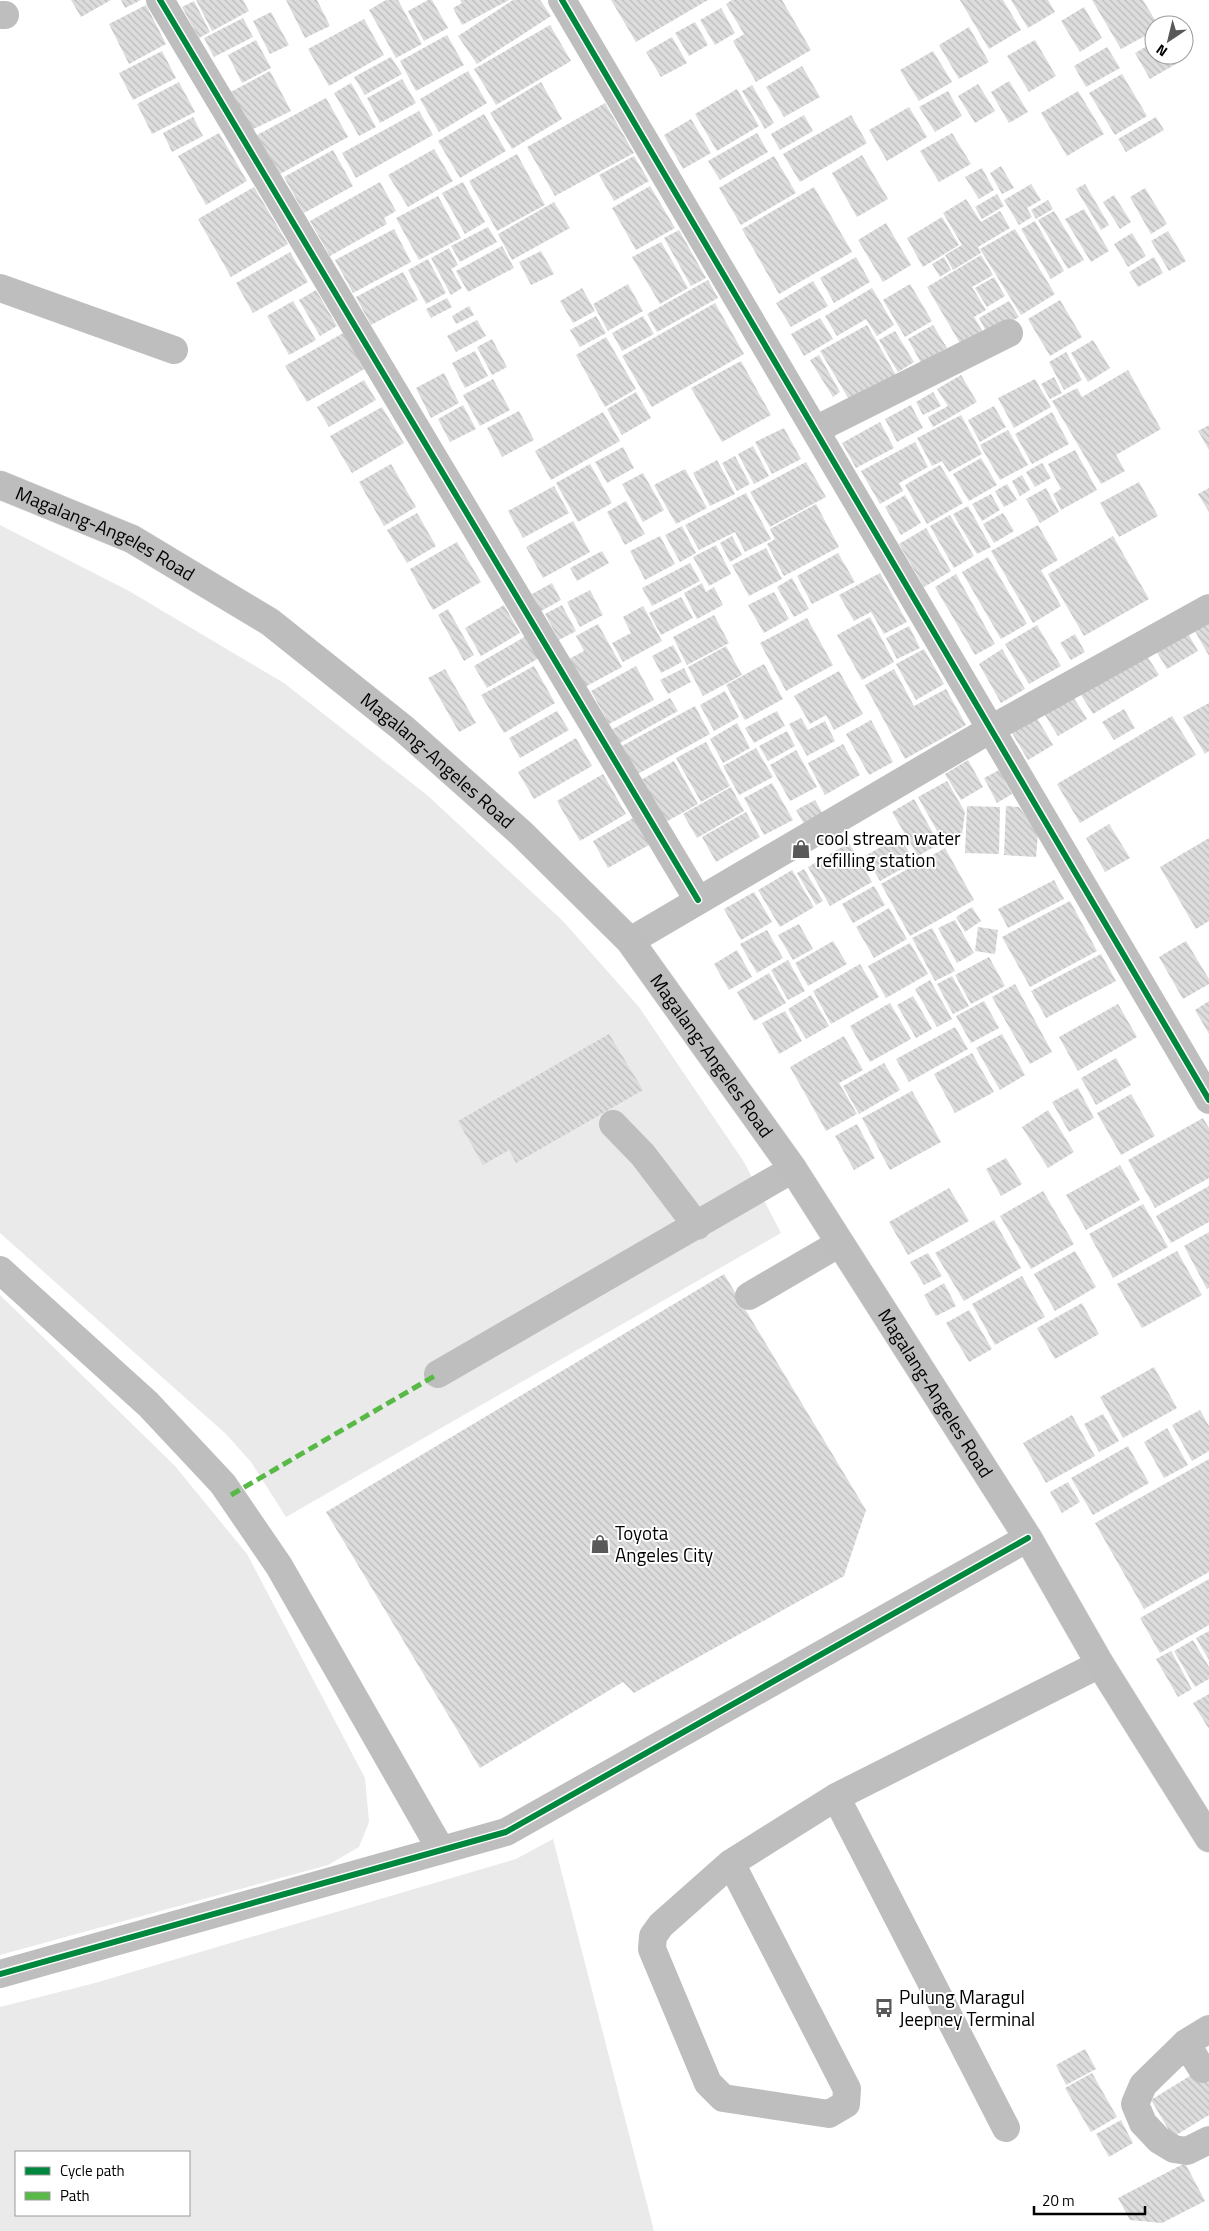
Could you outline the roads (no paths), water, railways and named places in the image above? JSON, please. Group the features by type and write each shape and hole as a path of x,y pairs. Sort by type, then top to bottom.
{"main road":[{"name":"Magalang-Angeles Road","path":"0,485 132,539 270,622 418,742 521,833 630,941 793,1169 1028,1538 1100,1664 1206,1828"}],"street":[{"path":"160,0 698,900"},
{"path":"562,0 1209,1100"},
{"path":"0,288 174,350"},
{"path":"815,430 1009,333"},
{"path":"630,941 991,729 1209,608"},
{"path":"613,1124 643,1155 697,1226"},
{"path":"438,1374 793,1169"},
{"path":"749,1296 840,1243"},
{"path":"0,1270 148,1404 223,1484 280,1566 441,1850"},
{"path":"0,1974 506,1832 1028,1538"},
{"path":"732,1863 847,2089 846,2104 829,2114 723,2098 708,2083 652,1949 653,1936 661,1925 732,1863 836,1797 1100,1664"},
{"path":"836,1797 1006,2128"},
{"path":"1209,2028 1186,2043 1143,2084 1135,2104 1143,2123 1158,2140 1174,2148 1187,2151 1209,2140"},
{"path":"1186,2043 1202,2069"}],"place":[{"name":"cool stream water refilling station","path":"801,849"},
{"name":"Toyota Angeles City","path":"600,1544"},
{"name":"Pulung Maragul Jeepney Terminal","path":"884,2008"}]}
